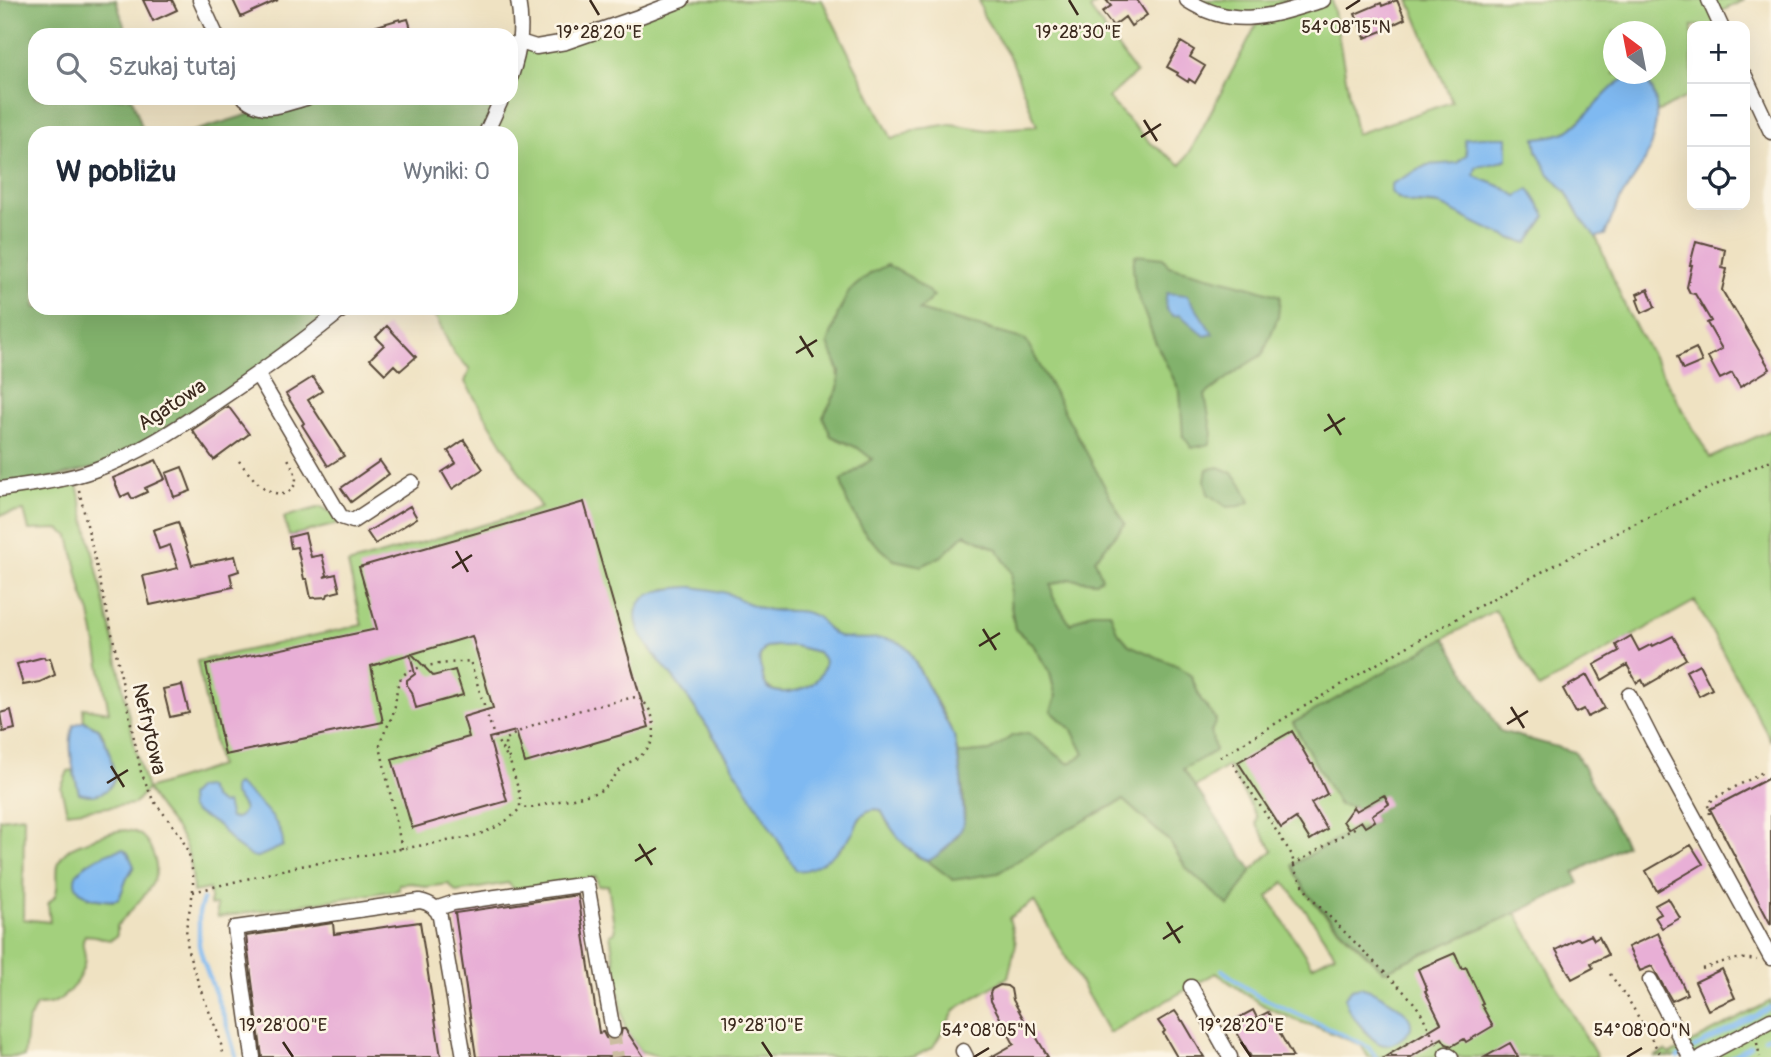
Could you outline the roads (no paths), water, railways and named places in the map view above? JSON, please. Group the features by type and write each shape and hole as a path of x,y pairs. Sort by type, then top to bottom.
{"street":[{"path":"200,0 213,28"},
{"path":"518,0 521,20 518,34"},
{"path":"518,43 536,47 566,42 682,0"},
{"path":"1187,0 1217,15 1245,18 1323,0"},
{"path":"1709,0 1719,21"},
{"path":"1750,84 1767,113 1771,132"},
{"path":"254,105 263,108 276,105"},
{"path":"489,126 499,105"},
{"name":"Agatowa","path":"0,489 75,476 109,465 150,444 257,374 335,315"},
{"path":"257,374 341,517 353,521 412,482"},
{"path":"1629,695 1766,960"},
{"path":"435,909 453,903 587,884 612,1031"},
{"path":"253,1057 235,928 413,902 426,902 440,917 464,1057"},
{"path":"1650,980 1690,1057"},
{"path":"1191,987 1230,1057"},
{"path":"1702,1057 1771,1020"}],"water":[{"path":"1617,84 1648,84 1656,101 1655,125 1646,158 1620,200 1605,235 1596,237 1580,217 1566,192 1548,173 1537,151 1535,138 1568,131"},
{"path":"1507,137 1507,159 1476,167 1474,176 1517,196 1529,189 1546,216 1528,243 1494,232 1445,207 1404,201 1391,192 1391,184 1427,165 1457,163 1467,154 1464,139"},
{"path":"1167,293 1187,295 1213,334 1205,336 1180,315 1173,316 1166,306"},
{"path":"692,587 729,594 764,609 806,612 817,617 836,635 893,640 908,649 954,736 961,777 964,822 947,847 928,861 920,857 900,840 881,810 873,809 861,816 850,837 829,858 812,868 796,870 717,741 649,647 637,624 638,607 649,595 666,589","holes":["794,646 818,652 825,661 823,671 811,685 796,691 778,692 768,688 759,662 761,653 766,647"]},
{"path":"84,721 99,729 109,750 115,778 109,788 95,795 79,793 72,759 74,725"},
{"path":"237,784 260,803 274,820 279,828 283,846 252,857 234,844 218,825 190,807 189,796 197,788 207,787 213,798 222,804 226,803 230,818 237,818 244,809 233,794 233,786"},
{"path":"123,849 134,866 119,899 95,899 79,890 75,883 76,875 81,869 107,853"},
{"path":"1360,987 1398,1006 1409,1018 1410,1030 1390,1045 1374,1040 1352,1015 1345,1001 1352,989"}],"waterway":[{"path":"203,899 199,913 199,945 236,1057"},
{"path":"1222,970 1256,995 1363,1044 1376,1057"},
{"path":"1694,1048 1770,1008"},
{"path":"1765,1038 1771,1035"},
{"path":"1731,1057 1751,1046"}],"tunnel":[{"path":"613,1031 617,1057"}]}
